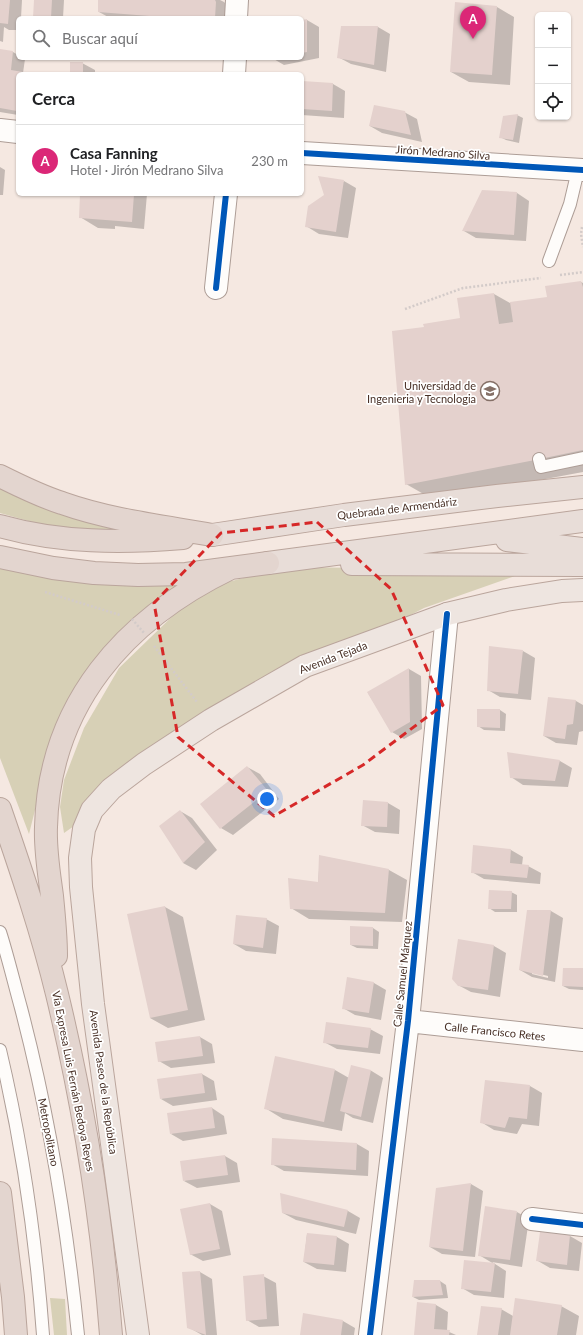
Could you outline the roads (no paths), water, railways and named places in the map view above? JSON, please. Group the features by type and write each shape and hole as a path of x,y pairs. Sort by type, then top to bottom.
{"highway":[{"path":"0,476 62,503 92,512 132,521 212,535"},
{"path":"497,496 583,476"},
{"name":"Quebrada de Armendáriz","path":"212,535 344,515 583,487"},
{"path":"0,557 53,568 138,575 186,574 583,522"},
{"path":"0,526 50,537 100,542 156,540 212,535"},
{"path":"476,536 583,549"},
{"path":"268,563 583,565"},
{"path":"57,994 56,947 46,849 46,827 47,806 54,765 68,723 78,702 95,676 140,626 176,599 212,577 231,568"},
{"name":"Vía Expresa Luis Fernán Bedoya Reyes","path":"0,809 26,887 57,994 75,1074 90,1159 101,1235 111,1335"},
{"path":"0,1193 13,1297 16,1335"}],"main road":[{"name":"Avenida Tejada","path":"84,829 92,810 111,789 144,764 211,720 305,666 447,614 506,600 562,591 583,590"},
{"name":"Avenida Paseo de la República","path":"84,829 80,858 82,903 93,1004 138,1335"}],"street":[{"path":"236,16 237,0"},
{"path":"234,60 234,72"},
{"path":"0,130 16,132"},
{"name":"Jirón Medrano Silva","path":"304,153 581,166"},
{"path":"216,288 226,196"},
{"name":"Calle Samuel Márquez","path":"370,1335 408,1021 447,614"},
{"name":"Calle Francisco Retes","path":"408,1021 583,1040"},
{"path":"532,1219 583,1225"}],"lane":[{"path":"549,261 570,204 581,166"},
{"path":"539,459 541,467 583,458"},
{"name":"Metropolitano","path":"0,932 30,1044 46,1114 61,1198 78,1335"},
{"path":"0,1050 17,1133 27,1194 36,1261 43,1335"}],"place":[{"name":"Casa Fanning","path":"473,39"},
{"name":"Universidad de Ingenieria y Tecnologia","path":"490,391"}]}
